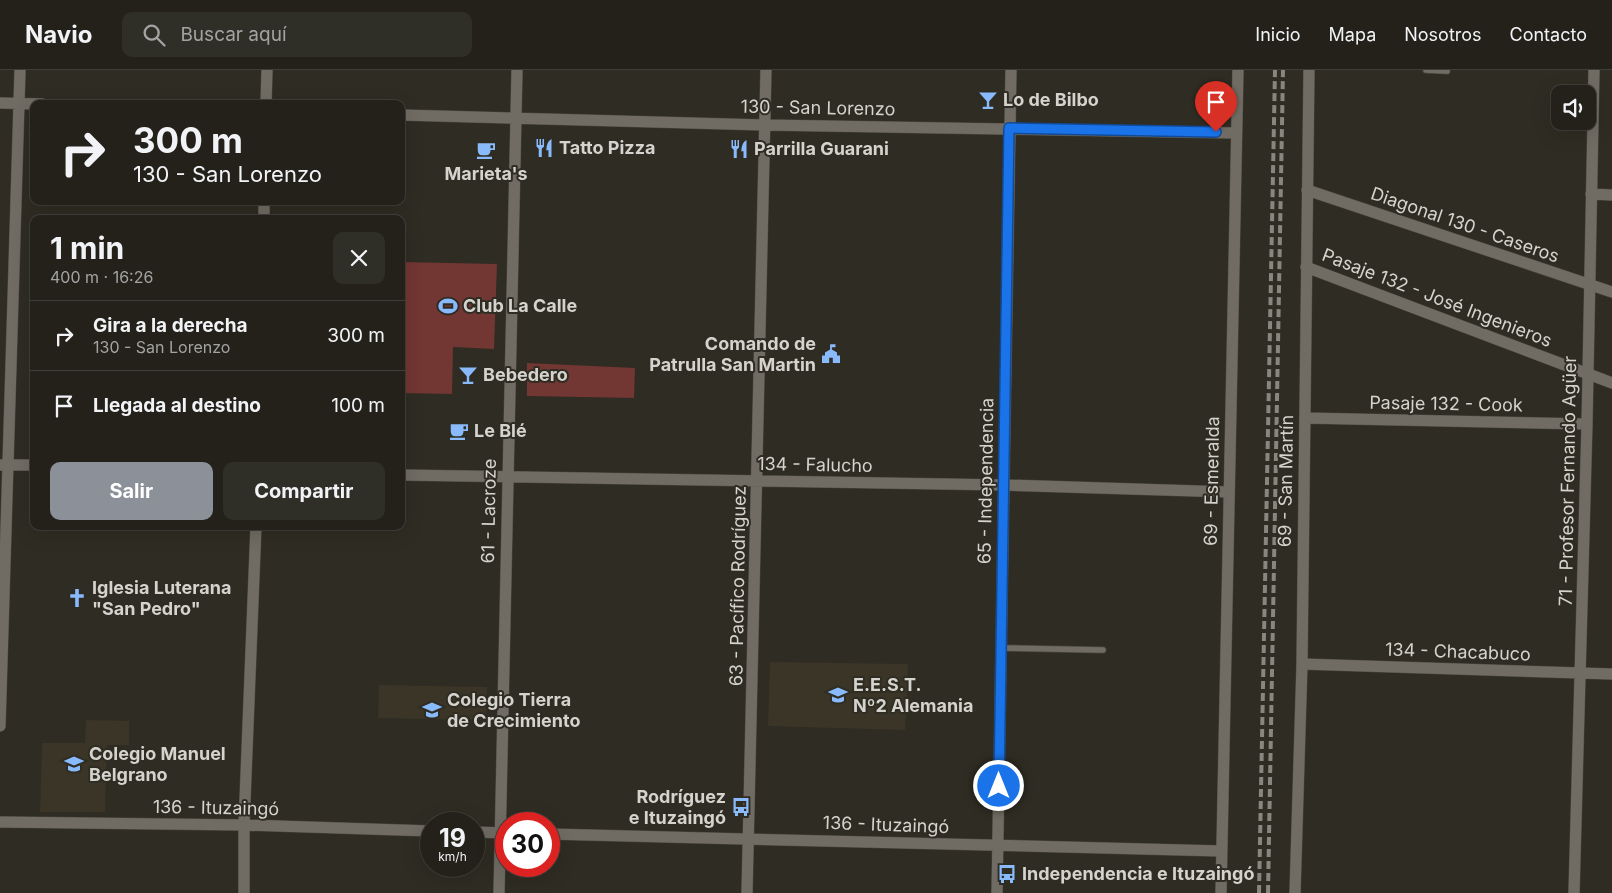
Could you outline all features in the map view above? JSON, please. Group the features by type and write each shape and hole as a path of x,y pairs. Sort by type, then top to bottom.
{"street":[{"path":"0,726 4,465 20,70"},
{"path":"266,100 267,70"},
{"name":"61 - Lacroze","path":"503,812 507,477 517,70"},
{"name":"63 - Pacífico Rodríguez","path":"747,893 758,482 766,70"},
{"name":"65 - Independencia","path":"997,893 1011,70"},
{"name":"69 - Esmeralda","path":"1221,893 1235,133 1238,70"},
{"name":"69 - San Martín","path":"1295,893 1302,664 1309,70"},
{"name":"71 - Profesor Fernando Agüer","path":"1574,893 1581,674 1594,70"},
{"path":"0,103 30,103"},
{"name":"130 - San Lorenzo","path":"405,115 765,125 1235,133"},
{"name":"Diagonal 130 - Caseros","path":"1307,190 1612,292"},
{"path":"1591,194 1612,195"},
{"name":"Pasaje 132 - José Ingenieros","path":"1306,268 1612,383"},
{"name":"Pasaje 132 - Cook","path":"1304,418 1587,424"},
{"path":"4,465 30,466"},
{"name":"134 - Falucho","path":"405,475 1004,485 1229,492"},
{"path":"244,893 244,825 256,530"},
{"name":"134 - Chacabuco","path":"1302,664 1612,674"},
{"name":"136 - Ituzaingó","path":"0,822 244,825 420,831"},
{"name":"136 - Ituzaingó","path":"560,834 1221,851"},
{"name":"61 - Lacroze","path":"499,893 500,877"}],"lane":[{"path":"1426,70 1447,71"},
{"path":"1000,648 1103,650"}],"shaded area":[{"name":"Club La Calle","path":"405,262 497,264 494,349 453,347 452,394 405,393"},
{"path":"527,363 635,368 634,398 527,396"},
{"name":"E.E.S.T. Nº2 Alemania","path":"770,662 908,664 905,730 768,726"},
{"name":"Colegio Tierra de Crecimiento","path":"379,685 487,687 486,720 378,718"},
{"name":"Colegio Manuel Belgrano","path":"86,720 129,721 129,745 107,745 105,812 40,812 42,743 85,743"}],"railway":[{"path":"1259,893 1275,70"},
{"path":"1268,893 1283,70"}],"place":[{"name":"Lo de Bilbo","path":"988,100"},
{"name":"Tatto Pizza","path":"544,148"},
{"name":"Parrilla Guarani","path":"739,149"},
{"name":"Marieta's","path":"486,150"},
{"name":"Club La Calle","path":"448,306"},
{"name":"Comando de Patrulla San Martin","path":"831,354"},
{"name":"Bebedero","path":"468,375"},
{"name":"Le Blé","path":"459,431"},
{"name":"Iglesia Luterana \"San Pedro\"","path":"77,598"},
{"name":"E.E.S.T. Nº2 Alemania","path":"838,695"},
{"name":"Colegio Tierra de Crecimiento","path":"432,710"},
{"name":"Colegio Manuel Belgrano","path":"74,764"},
{"name":"Rodríguez e Ituzaingó","path":"741,807"},
{"name":"Independencia e Ituzaingó","path":"1007,874"}],"route":[{"path":"999,786 1009,128 1216,132"}]}
